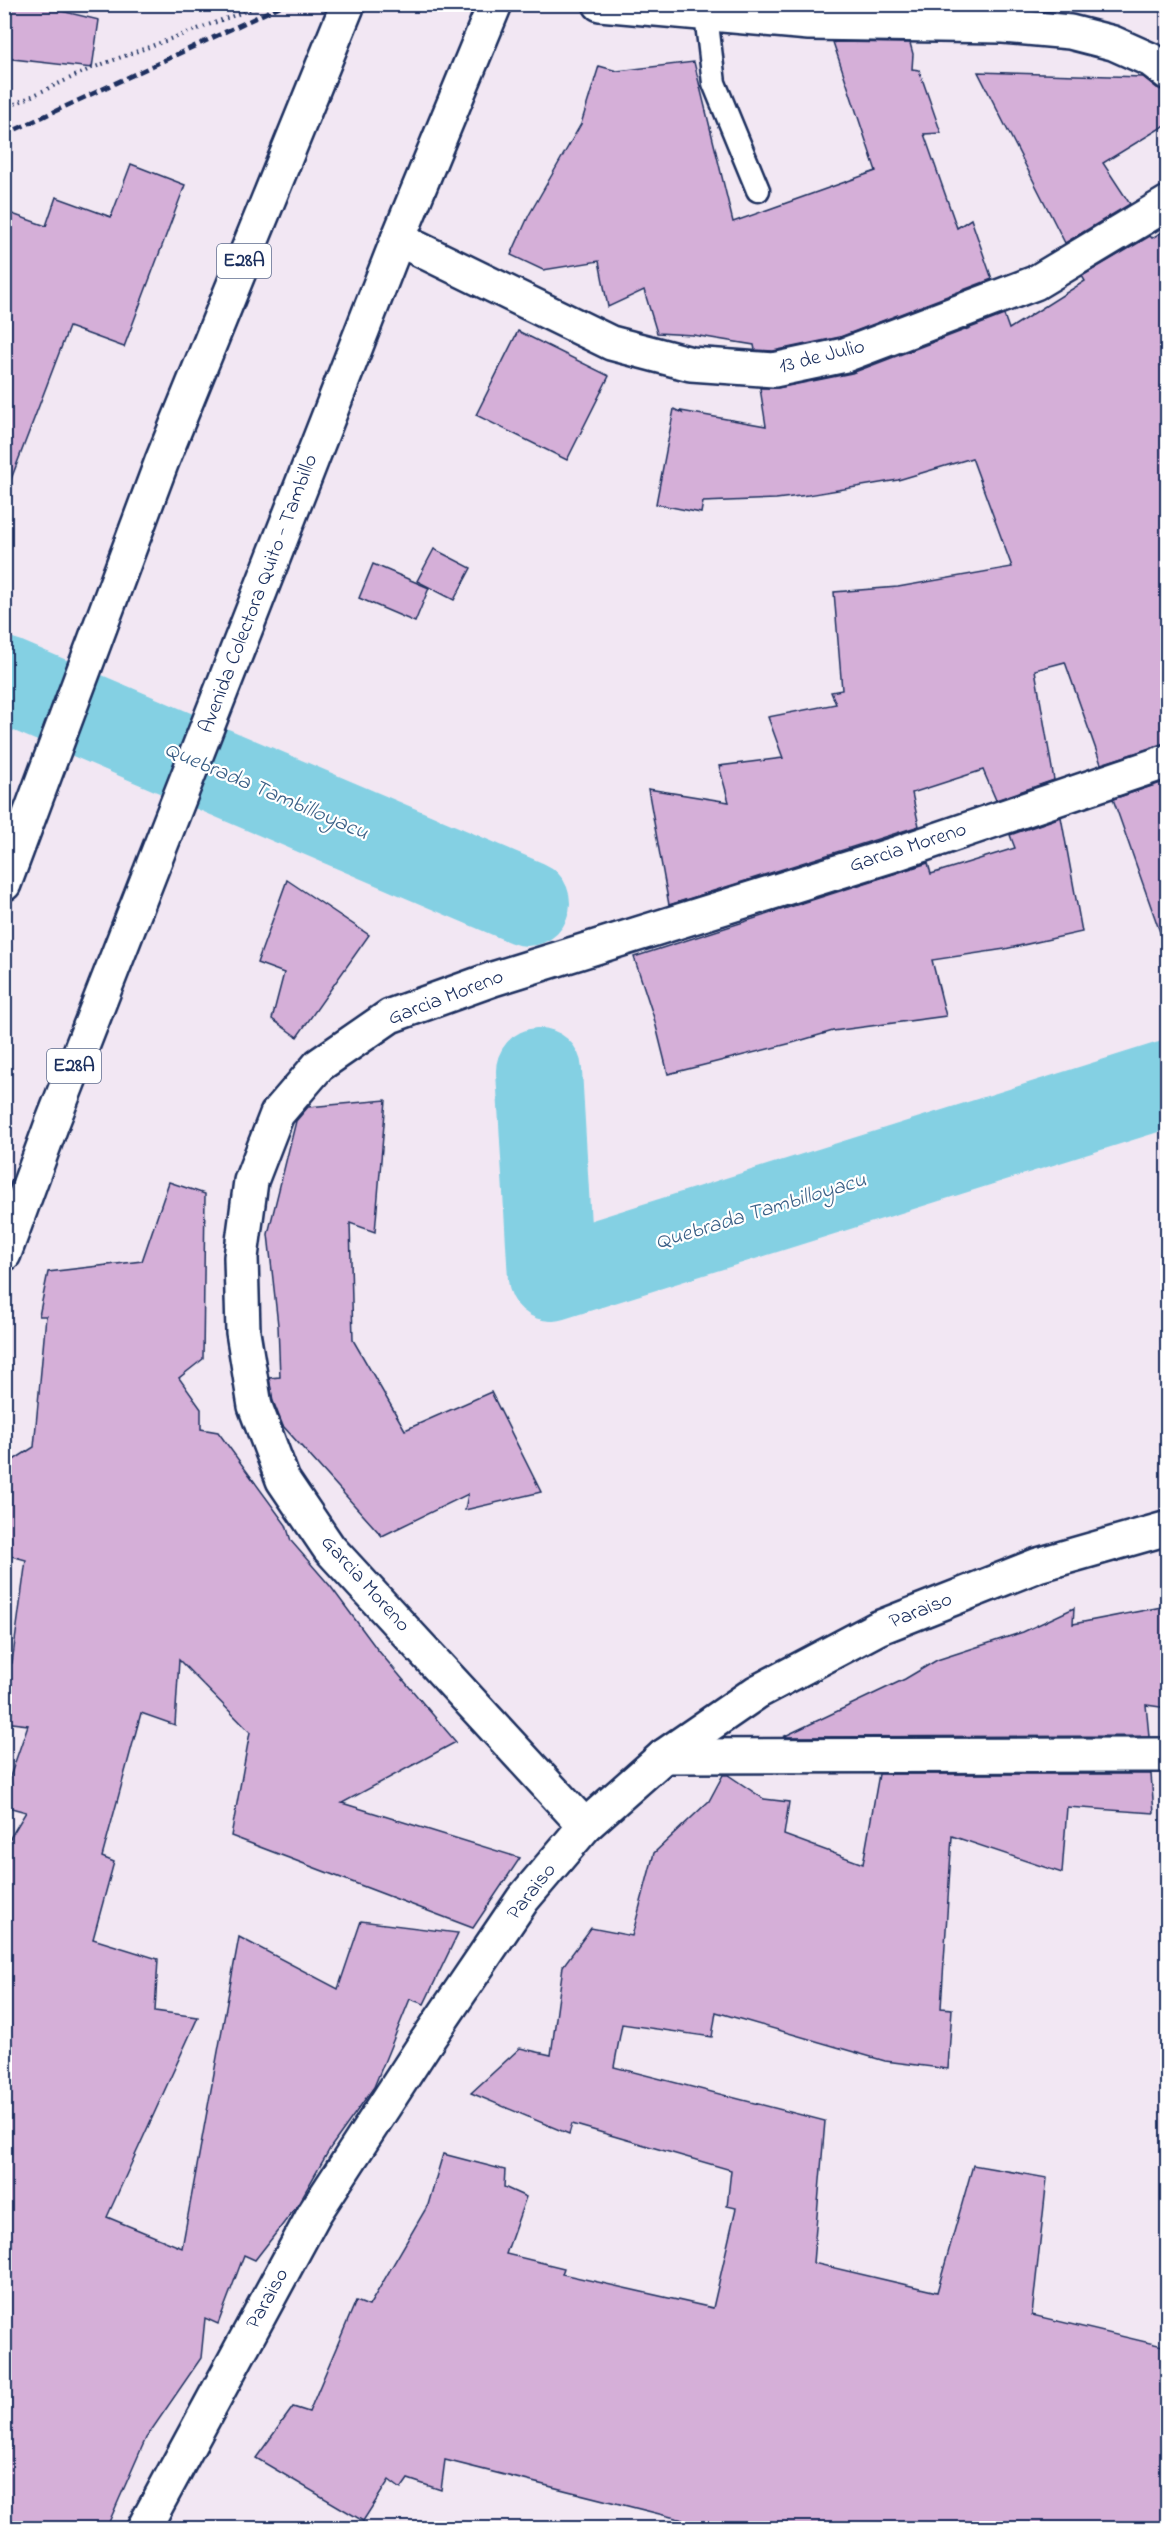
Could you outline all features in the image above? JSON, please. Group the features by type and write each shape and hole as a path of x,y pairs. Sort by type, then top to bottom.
{"main road":[{"name":"E28A","path":"4,884 141,517 348,4"},
{"name":"Avenida Colectora Quito - Tambillo","path":"4,1254 51,1126 398,239 495,4"},
{"path":"600,4 809,23 1003,26 1070,32 1113,43 1152,60 1167,74"},
{"name":"13 de Julio","path":"398,239 612,343 691,364 774,370 845,355 1035,283 1167,203"},
{"name":"Garcia Moreno","path":"585,1827 328,1548 283,1480 255,1406 243,1332 241,1257 251,1181 276,1114 319,1065 390,1016 493,979 892,855 1167,761"},
{"name":"Paraiso","path":"144,2529 314,2214 423,2045 523,1899 585,1827 664,1756 757,1692 878,1628 1038,1565 1167,1528"},
{"path":"664,1756 1167,1755"}],"lane":[{"path":"706,15 714,83 758,190"}],"path":[{"path":"4,109 93,68 265,4"}],"building":[{"path":"4,4 32,4 99,20 92,68 4,58"},
{"path":"833,42 910,43 913,54 912,69 919,70 941,133 924,134 957,228 971,219 992,279 840,337 773,351 755,350 754,345 693,335 657,333 644,290 608,307 599,261 543,270 511,255 529,215 581,124 599,66 617,71 694,62 733,222 876,171"},
{"path":"978,72 1143,77 1157,88 1167,91 1167,124 1103,163 1130,204 1065,243"},
{"path":"131,164 185,185 124,347 69,327 8,487 4,486 4,211 46,226 56,197 111,217"},
{"path":"1167,229 1167,743 1101,764 1065,662 1035,670 1054,780 996,800 983,770 912,793 919,826 669,905 648,789 729,802 719,766 783,758 768,717 836,704 831,692 842,690 834,592 898,587 1012,567 972,458 898,480 808,495 776,499 703,502 701,513 656,504 674,409 682,413 681,411 766,426 760,388 778,388 852,373 1004,315 1009,329 1085,281 1082,276 1150,236 1152,238"},
{"path":"518,331 609,376 567,460 476,415"},
{"path":"434,549 471,568 454,600 417,581"},
{"path":"373,564 429,588 415,622 359,598"},
{"path":"1167,781 1167,937 1162,938 1113,799"},
{"path":"1061,817 1082,932 1005,949 932,960 946,1016 833,1031 668,1074 654,1018 634,957 928,863 931,874 1015,848 1010,835"},
{"path":"287,880 369,935 297,1037 272,1019 284,973 257,963"},
{"path":"386,1100 375,1232 350,1223 353,1340 405,1430 491,1392 541,1492 465,1510 468,1494 382,1536 283,1426 273,1401 269,1378 280,1377 278,1325 268,1234 296,1121 308,1107"},
{"path":"169,1182 205,1194 203,1359 179,1378 201,1409 201,1429 218,1432 286,1525 291,1541 331,1587 377,1649 456,1742 342,1803 520,1858 473,1928 231,1836 250,1732 179,1660 175,1725 141,1713 102,1857 114,1862 93,1939 158,1959 155,2011 198,2017 107,2217 182,2248 239,1937 338,1989 361,1921 458,1933 424,2004 410,1999 374,2087 331,2147 297,2206 255,2260 244,2255 218,2324 205,2318 201,2358 146,2438 106,2529 4,2529 4,1848 26,1812 4,1806 4,1794 28,1725 4,1722 4,1663 12,1663 26,1560 4,1554 4,1466 34,1447 46,1316 39,1316 48,1272 142,1261"},
{"path":"1167,1606 1167,1708 1146,1705 1149,1736 783,1737 905,1679 937,1660 1023,1632 1074,1608 1073,1624"},
{"path":"879,1774 1151,1774 1154,1813 1067,1807 1062,1873 952,1836 941,2008 952,2009 948,2069 885,2061 716,2012 712,2037 622,2024 614,2067 825,2121 813,2263 937,2292 973,2165 1047,2178 1032,2315 1167,2347 1167,2529 719,2529 445,2460 441,2490 408,2479 401,2489 389,2480 363,2521 256,2458 293,2407 309,2412 356,2301 369,2306 428,2205 443,2154 505,2170 504,2187 526,2197 506,2254 564,2268 562,2274 713,2308 736,2208 727,2206 731,2170 572,2124 569,2134 471,2093 520,2048 551,2055 563,1966 591,1928 632,1936 654,1853 709,1801 723,1775 728,1775 764,1799 789,1802 784,1835 863,1864"}],"waterway":[{"name":"Quebrada Tambilloyacu","path":"4,680 527,903"},
{"name":"Quebrada Tambilloyacu","path":"539,1071 551,1278 1168,1084"}],"railway":[{"path":"4,135 285,4"}]}
